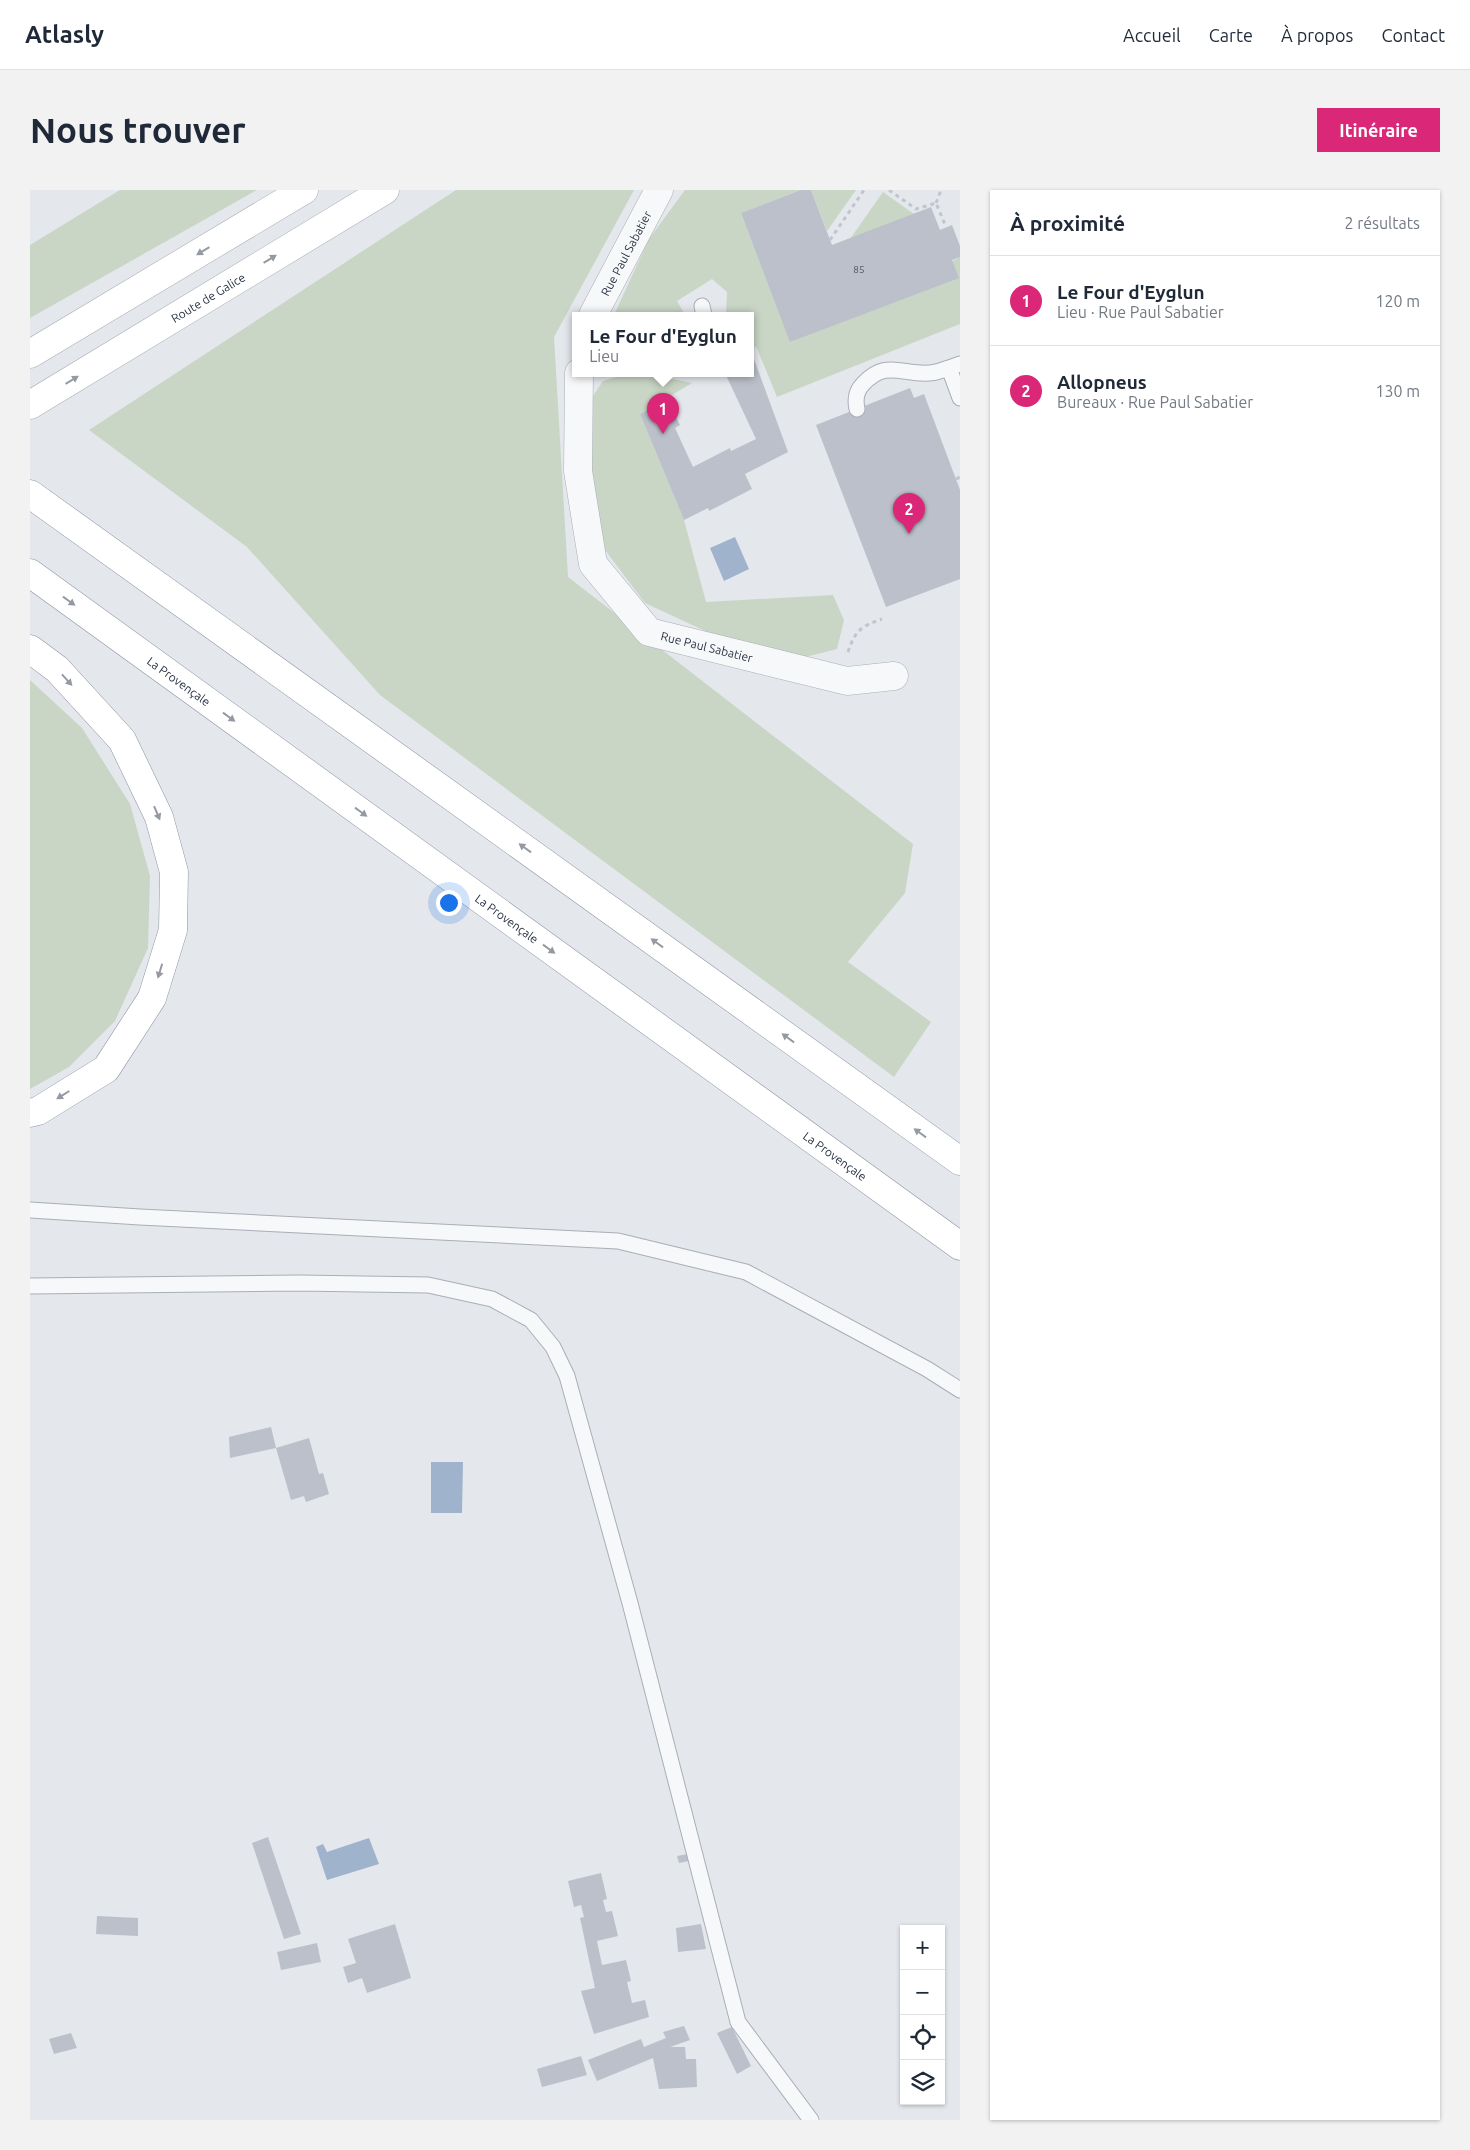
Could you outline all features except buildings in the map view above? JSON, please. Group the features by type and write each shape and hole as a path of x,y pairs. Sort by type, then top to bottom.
{"main road":[{"path":"30,354 304,190"},
{"name":"Route de Galice","path":"30,405 384,190"},
{"path":"30,494 960,1161"},
{"name":"La Provençale","path":"30,573 960,1246"},
{"path":"30,649 56,669 122,740 159,817 174,872 173,930 152,998 106,1069 30,1113"}],"street":[{"name":"Rue Paul Sabatier","path":"595,312 659,190"},
{"name":"Rue Paul Sabatier","path":"580,377 578,471 593,564 649,632 847,681 894,676"}],"lane":[{"path":"857,409 855,401 860,387 872,374 892,368 912,373 930,373 954,366 960,398"},
{"path":"30,1210 618,1241 746,1272 926,1369 960,1390"},
{"path":"30,1286 300,1283 428,1285 492,1299 531,1320 553,1347 567,1376 630,1603 738,2022 811,2120"}],"path":[{"path":"830,240 864,190"},
{"path":"890,190 916,209 936,203"},
{"path":"941,190 936,203 946,227"},
{"path":"863,626 882,619"}],"green space":[{"path":"120,190 257,190 30,318 30,245"},
{"path":"456,190 634,190 554,337 568,577 913,844 905,893 848,962 931,1022 894,1077 380,695 247,547 89,430"},
{"path":"685,190 801,190 741,213 791,342 960,257 960,324 777,397 756,346 754,348 754,312 726,312 727,292 712,279 677,301 683,312 615,312 649,239"},
{"path":"811,190 856,190 827,231"},
{"path":"883,192 914,214 850,239"},
{"path":"616,377 663,377 692,383 640,414 684,520 706,602 833,595 844,620 837,649 805,657 716,636 645,603 602,546 588,461 589,402 603,381"},
{"path":"30,680 82,728 130,804 150,876 148,948 115,1021 69,1067 30,1089"}],"water":[{"path":"735,537 749,569 724,581 710,548"},
{"path":"431,1462 463,1462 462,1513 431,1513"},
{"path":"369,1838 379,1864 327,1880 316,1847 323,1844 327,1852"}],"place":[{"name":"Le Four d'Eyglun","path":"663,434"},
{"name":"Allopneus","path":"909,534"}]}
